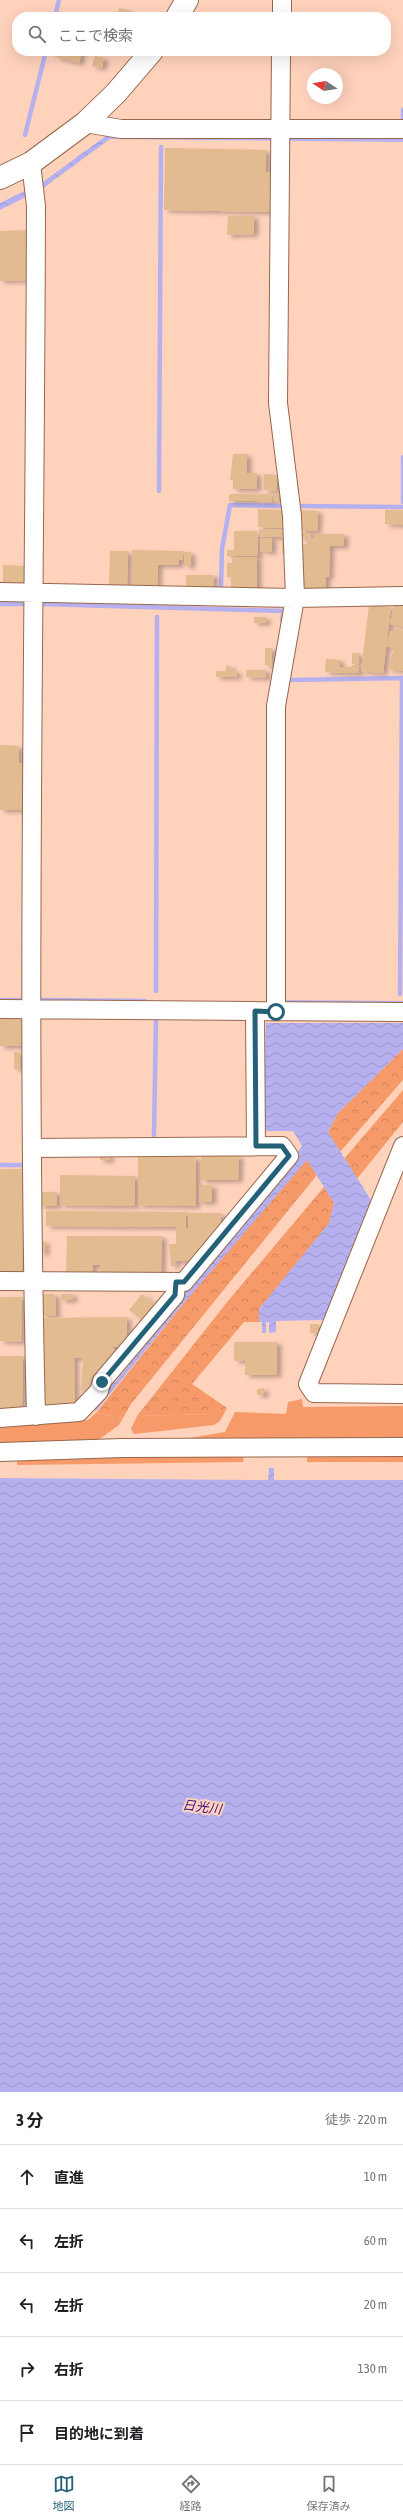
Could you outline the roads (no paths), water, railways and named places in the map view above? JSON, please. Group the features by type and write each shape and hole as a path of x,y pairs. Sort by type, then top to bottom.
{"street":[{"path":"179,12 187,0"},
{"path":"282,0 282,12"},
{"path":"36,1416 32,1281 31,1009 35,592 33,181 85,123 116,93 148,56"},
{"path":"276,1012 276,706 295,598 292,516 278,404 282,56"},
{"path":"85,123 121,129 280,135 403,129"},
{"path":"0,178 33,181"},
{"path":"0,592 295,598 403,596"},
{"path":"0,1009 403,1012"},
{"path":"255,1011 256,1146"},
{"path":"0,1281 184,1282 289,1156 282,1146 32,1148"},
{"path":"403,1146 308,1384 314,1394 403,1394"},
{"path":"0,1418 80,1412 99,1391 102,1382 175,1295 176,1282"},
{"path":"0,1452 122,1448 403,1447"}],"water":[{"path":"107,135 403,136 403,142 110,139 42,189 0,210 0,203 43,182"},
{"path":"284,1000 403,1001 403,1006 284,1005"},
{"path":"266,1023 403,1023 403,1049 338,1113 328,1132 373,1203 326,1320 276,1321 276,1332 269,1333 269,1322 266,1322 266,1333 262,1333 262,1322 259,1322 259,1309 329,1223 334,1203 307,1160 183,1304 96,1411 93,1409 181,1301 183,1291 298,1156 297,1153 302,1146 293,1131 267,1131 263,1128"},
{"name":"日光川","path":"269,1468 274,1468 274,1480 403,1480 403,2092 0,2092 0,1478 268,1480"}],"waterway":[{"path":"56,12 59,0"},
{"path":"25,135 45,56"},
{"path":"403,110 403,121"},
{"path":"159,491 161,147"},
{"path":"403,457 403,502"},
{"path":"221,588 222,549 230,505 285,506"},
{"path":"298,506 403,507"},
{"path":"0,604 26,604"},
{"path":"41,604 284,611 282,620"},
{"path":"156,991 157,617"},
{"path":"400,994 402,678"},
{"path":"291,680 403,678"},
{"path":"0,1000 25,1000"},
{"path":"39,1000 145,1001"},
{"path":"154,1135 156,1017"},
{"path":"0,1165 23,1165"}]}
